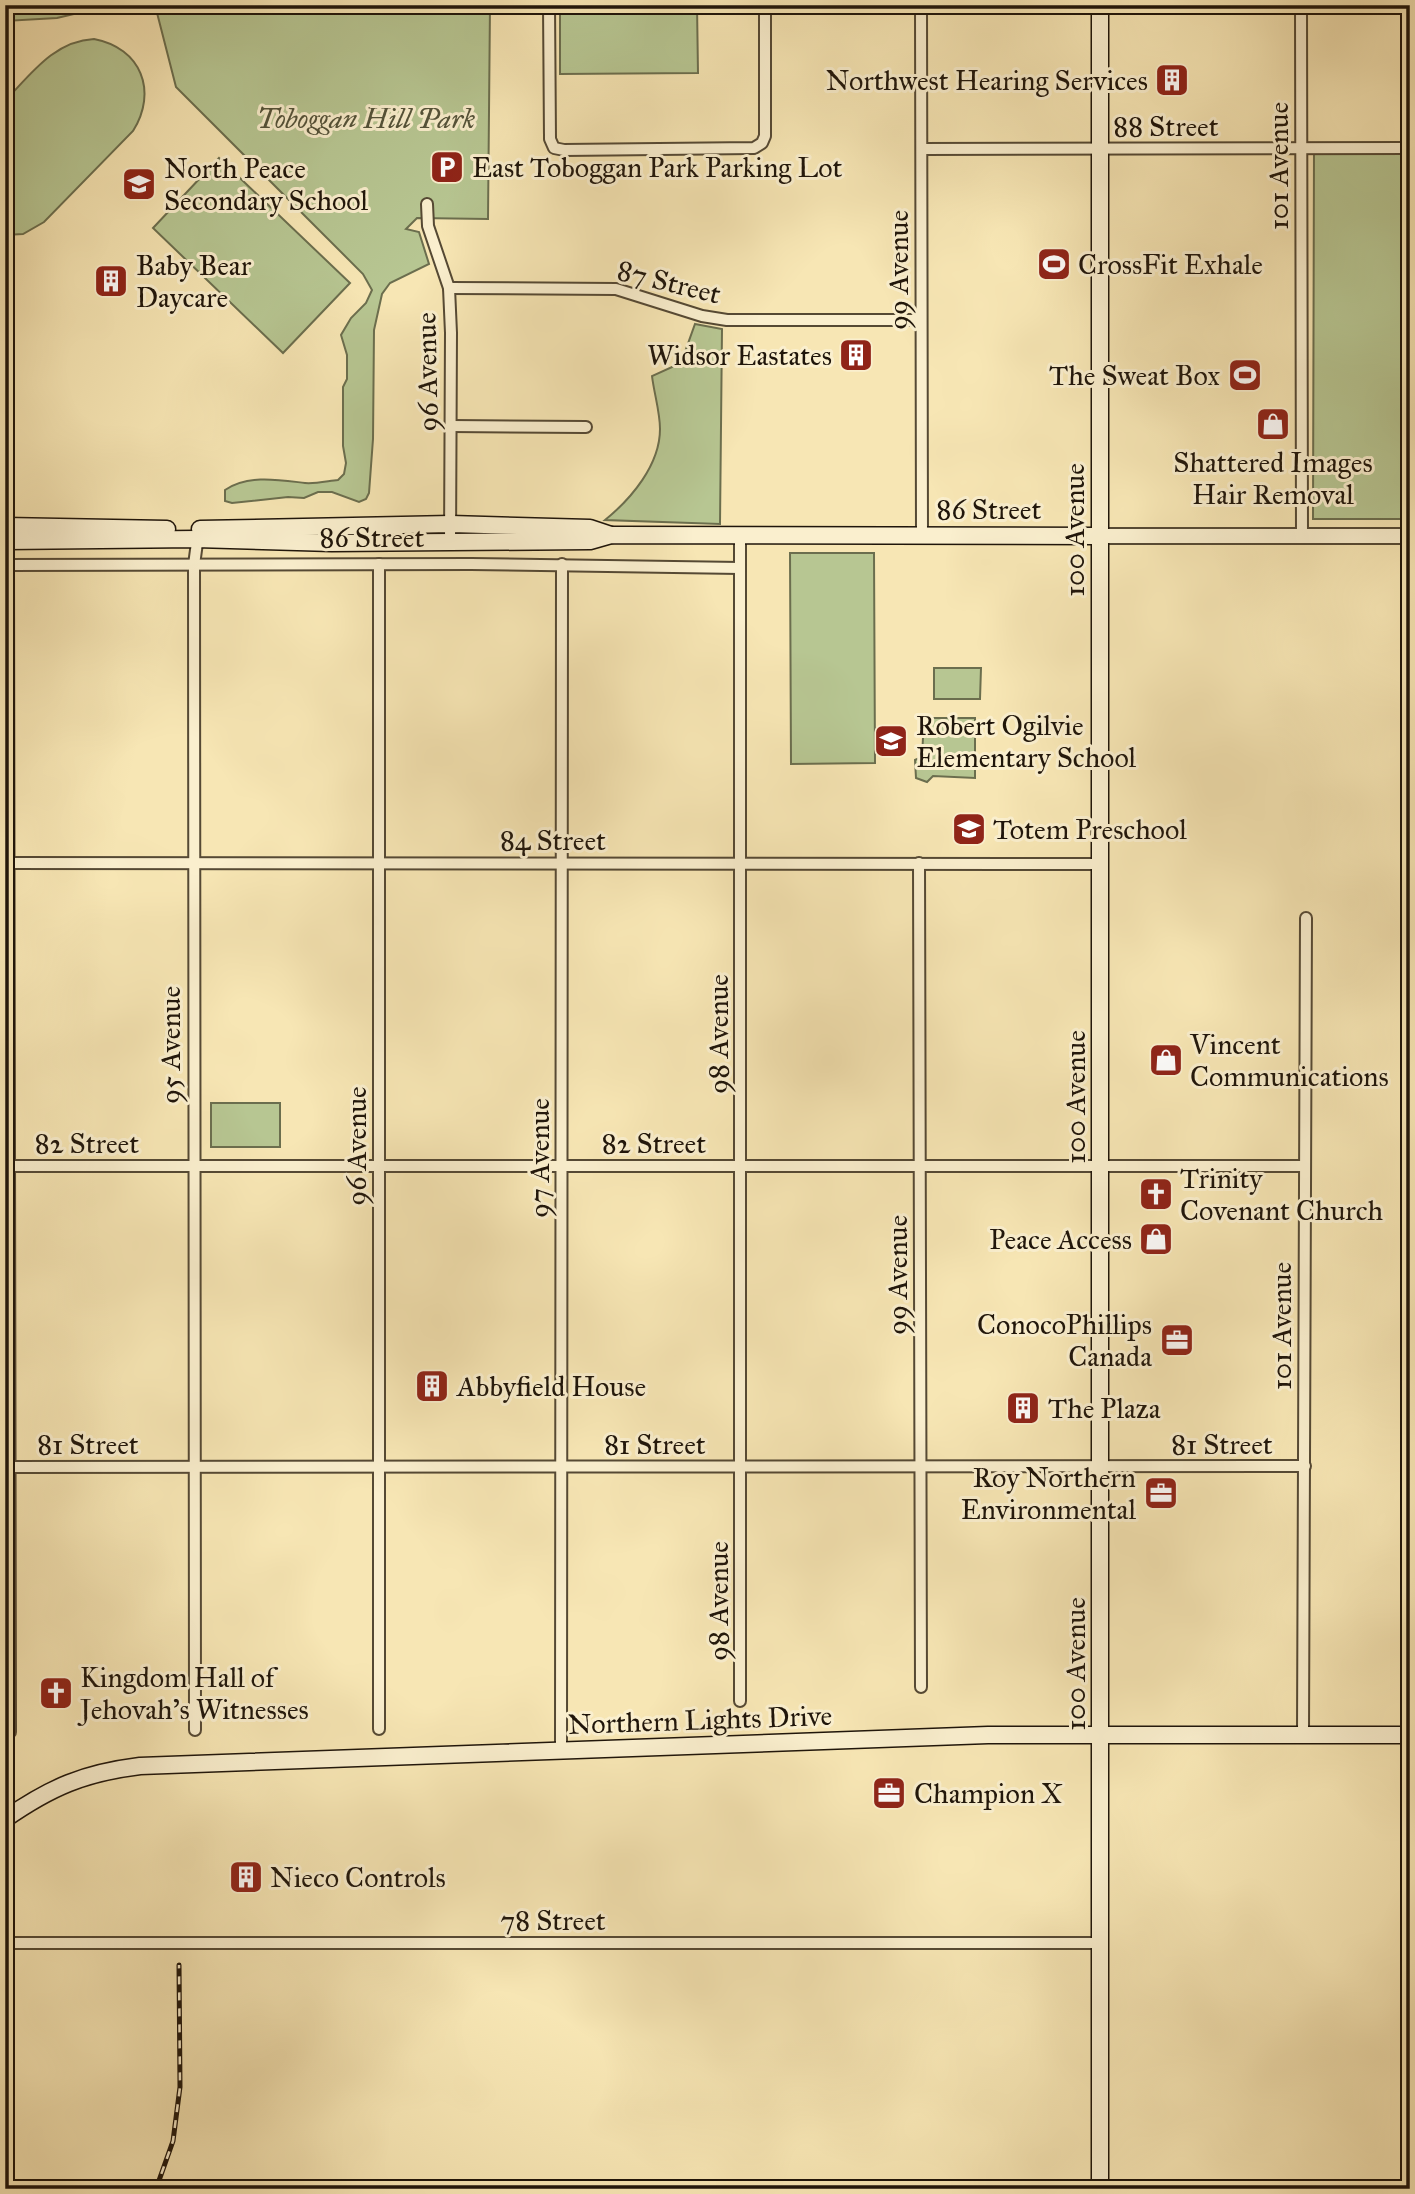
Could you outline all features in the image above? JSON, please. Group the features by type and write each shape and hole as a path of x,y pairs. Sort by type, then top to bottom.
{"main road":[{"name":"100 Avenue","path":"1100,5 1100,2189"},
{"name":"86 Street","path":"5,541 451,524 590,528 611,535"},
{"name":"86 Street","path":"5,526 450,543 590,541 611,535 1100,537"},
{"name":"Northern Lights Drive","path":"5,1819 37,1797 80,1778 113,1769 140,1766 975,1736 1303,1733 1410,1735"},
{"path":"5,1810 37,1797"}],"street":[{"path":"550,5 550,131 554,148 747,150 762,143 766,124 765,5"},
{"name":"99 Avenue","path":"921,5 922,535"},
{"name":"101 Avenue","path":"1301,5 1302,536"},
{"name":"88 Street","path":"922,149 1410,148"},
{"name":"96 Avenue","path":"427,204 428,226 449,288 450,543"},
{"name":"87 Street","path":"449,288 615,289 702,316 727,320 920,320"},
{"path":"451,426 586,427"},
{"name":"95 Avenue","path":"195,1730 193,863 194,565 198,534"},
{"name":"98 Avenue","path":"740,536 740,1700"},
{"name":"86 Street","path":"1100,537 1410,536"},
{"name":"96 Avenue","path":"379,564 379,1729"},
{"name":"86 Street","path":"6,565 562,564 740,568"},
{"name":"97 Avenue","path":"561,1752 562,564"},
{"path":"6,565 10,1732"},
{"name":"84 Street","path":"6,863 1101,864"},
{"name":"99 Avenue","path":"919,863 921,1687"},
{"name":"101 Avenue","path":"1303,1733 1306,918"},
{"name":"82 Street","path":"6,1166 1303,1166"},
{"name":"81 Street","path":"7,1466 1305,1466"},
{"name":"78 Street","path":"5,1943 1100,1943"}],"green space":[{"path":"5,5 112,5 57,18 5,21"},
{"name":"Toboggan Hill Park","path":"155,5 490,5 488,219 417,218 406,229 419,232 429,264 390,283 382,294 374,330 373,439 369,493 366,499 359,502 332,492 318,492 304,498 288,497 232,503 225,501 225,490 244,482 264,479 313,483 338,480 344,474 346,463 343,446 343,387 347,379 347,355 341,335 351,318 366,303 372,290 363,274 176,87"},
{"path":"560,5 697,5 698,73 560,74"},
{"path":"94,39 110,44 134,62 144,87 140,116 133,131 44,222 23,234 5,235 5,101 55,52 80,41"},
{"path":"1314,150 1410,150 1410,519 1313,519"},
{"path":"219,158 350,283 283,353 153,228"},
{"path":"695,324 722,329 720,524 605,520 634,491 655,455 660,429 652,376 681,363"},
{"path":"790,553 874,553 875,763 791,764"},
{"path":"934,668 981,668 980,699 934,699"},
{"path":"924,718 975,718 975,778 933,776 927,782 916,778 915,760 922,757"},
{"path":"211,1103 280,1103 280,1147 211,1147"}],"railway":[{"path":"156,2189 173,2141 180,2087 179,1965"}],"place":[{"name":"Northwest Hearing Services","path":"1172,80"},
{"name":"East Toboggan Park Parking Lot","path":"447,167"},
{"name":"North Peace Secondary School","path":"139,184"},
{"name":"CrossFit Exhale","path":"1054,264"},
{"name":"Baby Bear Daycare","path":"111,281"},
{"name":"Widsor Eastates","path":"856,355"},
{"name":"The Sweat Box","path":"1245,375"},
{"name":"Shattered Images Hair Removal","path":"1273,424"},
{"name":"Robert Ogilvie Elementary School","path":"891,741"},
{"name":"Totem Preschool","path":"969,829"},
{"name":"Vincent Communications","path":"1166,1060"},
{"name":"Trinity Covenant Church","path":"1156,1194"},
{"name":"Peace Access","path":"1156,1239"},
{"name":"ConocoPhillips Canada","path":"1177,1340"},
{"name":"Abbyfield House","path":"432,1386"},
{"name":"The Plaza","path":"1023,1408"},
{"name":"Roy Northern Environmental","path":"1161,1493"},
{"name":"Kingdom Hall of Jehovah's Witnesses","path":"56,1693"},
{"name":"Champion X","path":"889,1793"},
{"name":"Nieco Controls","path":"246,1877"}]}
